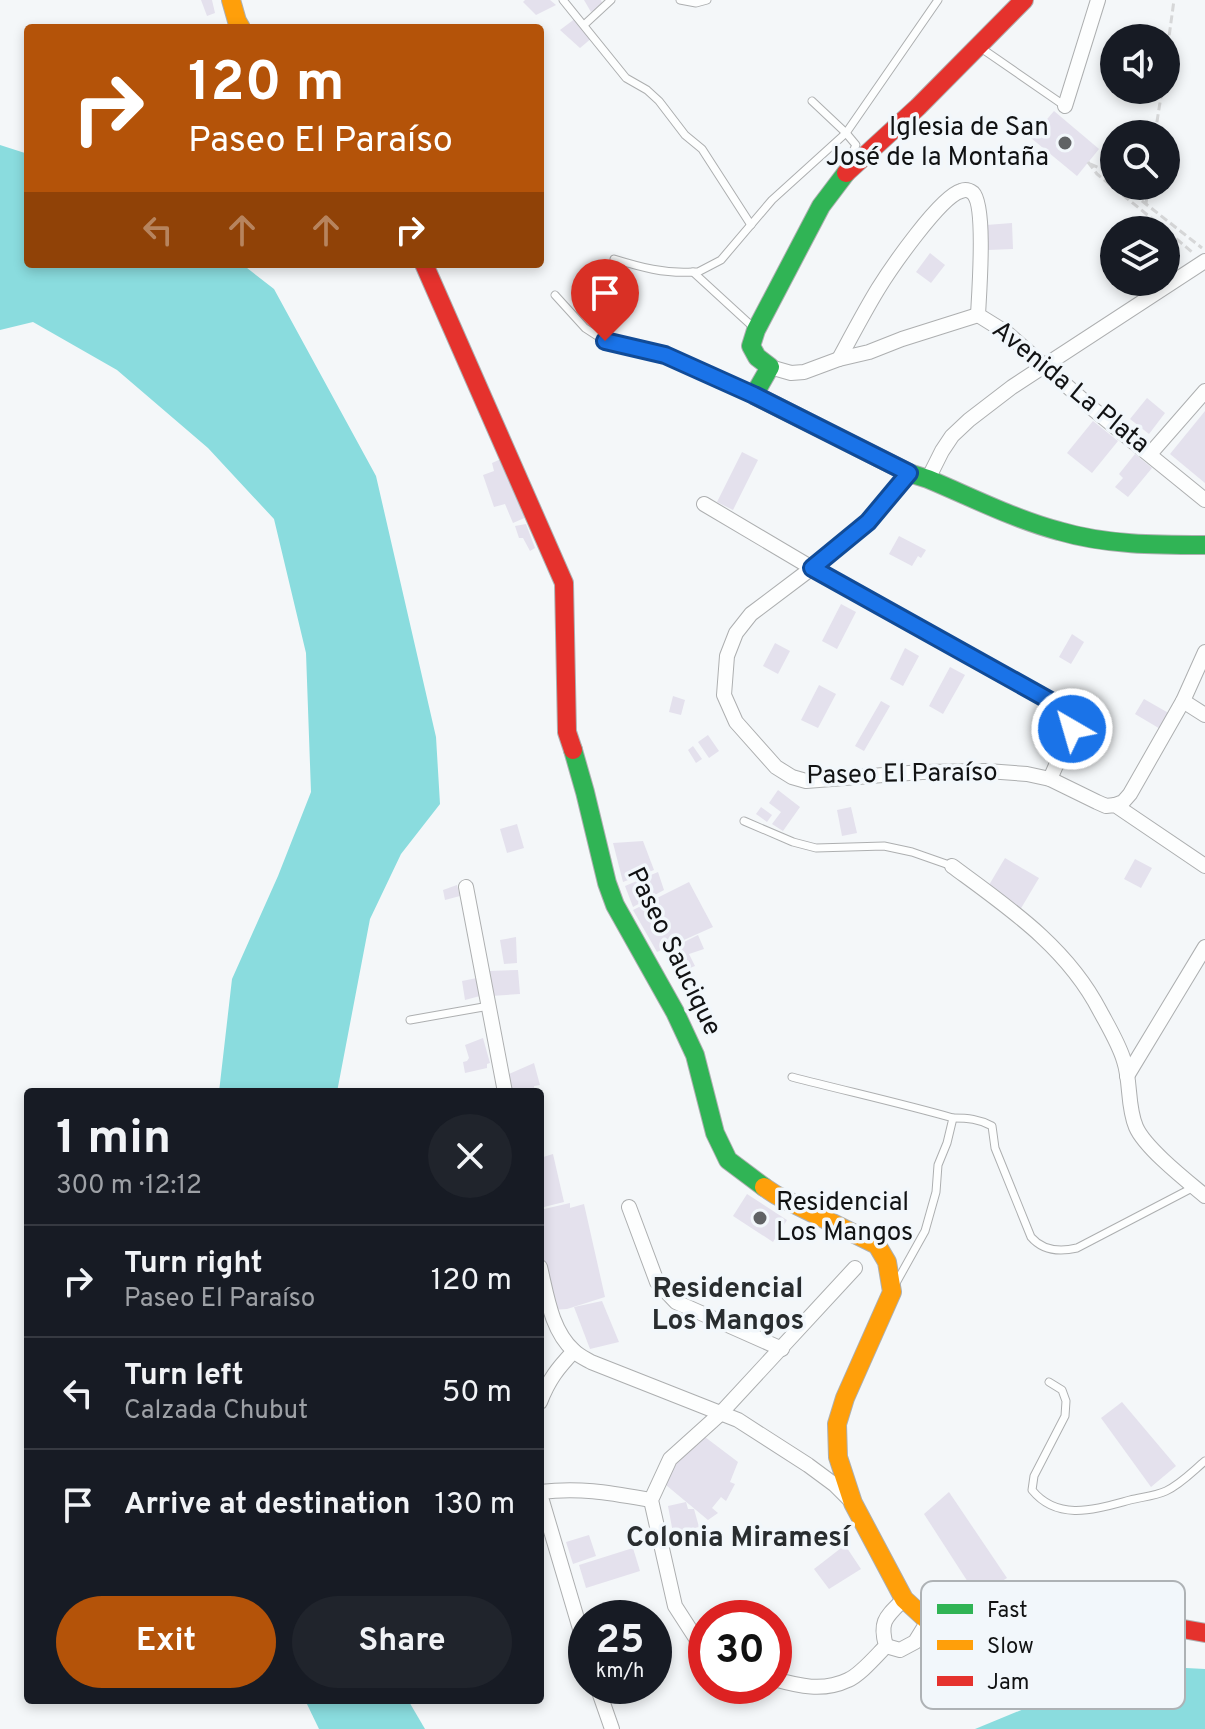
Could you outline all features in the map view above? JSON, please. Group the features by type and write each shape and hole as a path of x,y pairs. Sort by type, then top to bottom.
{"street":[{"path":"231,0 239,24"},
{"path":"978,315 804,372 791,373 770,367 757,357 751,346 756,330 821,206 841,177 918,107 1024,0"},
{"path":"1065,106 1098,0"},
{"name":"Avenida La Plata","path":"839,359 880,285 906,248 942,205 959,192 969,191 974,195 980,219 978,315 1007,333 1093,409 1205,500"},
{"path":"928,479 952,436 969,420 1012,387 1205,262"},
{"name":"Paseo Saucique","path":"426,268 564,583 567,732 607,883 615,905 675,1012 695,1055 715,1133 728,1160 776,1195 877,1245 887,1262 892,1292"},
{"path":"770,367 754,395 909,473 1043,527 1122,543 1205,545"},
{"path":"1150,454 1205,391"},
{"name":"Paseo El Paraíso","path":"909,473 868,522 751,614 736,633 727,656 724,695 736,722 776,767 806,781 922,772 987,771 1050,779 1106,806 1115,805 1205,866"},
{"path":"704,504 1069,712 1072,729 1050,779"},
{"path":"1115,805 1130,794 1183,701 1205,652"},
{"path":"1183,701 1205,715"},
{"path":"952,866 1053,945 1078,976 1099,1008 1124,1061 1136,1129 1200,1192"},
{"path":"466,887 504,1088"},
{"path":"1127,1076 1205,947"},
{"path":"629,1207 657,1282 676,1302 782,1349"},
{"path":"688,1626 675,1606 651,1500 670,1459 720,1414 855,1268"},
{"path":"544,1284 551,1315 574,1351 591,1362 738,1420 835,1485 853,1503"},
{"path":"892,1292 845,1398 837,1424 838,1457 853,1503 904,1599 921,1615"},
{"path":"544,1392 556,1370 574,1351"},
{"path":"544,1492 597,1490 651,1500"},
{"path":"544,1507 572,1600"},
{"path":"886,1646 881,1629 887,1616 904,1599"},
{"path":"1185,1629 1205,1633"},
{"path":"886,1646 900,1650 915,1642 921,1632"},
{"path":"792,1684 825,1687 851,1680 886,1646"},
{"path":"603,1704 612,1729"}],"lane":[{"path":"563,0 626,78 659,101 685,135 702,149 751,225"},
{"path":"584,25 611,0"},
{"path":"680,0 696,3 707,0"},
{"path":"614,259 648,269 679,273 698,272 721,260 772,200 846,133 938,0"},
{"path":"979,46 1065,106"},
{"path":"812,101 856,145 841,177"},
{"path":"693,272 756,330"},
{"path":"555,295 585,328 605,341 665,355 754,395"},
{"path":"744,821 793,842 816,848 884,846 952,866"},
{"path":"410,1020 489,1006"},
{"path":"792,1077 953,1118 970,1118 992,1126 995,1148 1031,1237 1045,1248 1064,1251 1077,1248 1200,1192"},
{"path":"892,1292 925,1231 936,1192 938,1165 953,1118"},
{"path":"1049,1382 1062,1390 1066,1401 1065,1416 1034,1476 1032,1490 1042,1502 1058,1509 1082,1511 1164,1493 1205,1461"}],"path":[{"path":"1171,24 1174,0"},
{"path":"1100,168 1088,162 1100,176"},
{"path":"1129,200 1149,216"},
{"path":"1141,200 1205,250"},
{"path":"1146,200 1146,204"},
{"path":"1180,241 1205,262"}],"water":[{"path":"0,145 24,153 24,268 247,268 274,289 376,476 436,737 440,804 401,854 370,919 338,1088 219,1088 232,979 311,792 306,653 274,519 208,448 117,370 33,322 0,330"},
{"path":"1185,1668 1205,1669 1205,1729 975,1729 1024,1709 1185,1709"},
{"path":"307,1704 410,1704 425,1729 319,1729"}],"building":[{"path":"201,0 212,0 215,13 207,16"},
{"path":"550,0 556,5 536,15 523,2"},
{"path":"584,0 601,0 603,5 591,12"},
{"path":"576,18 593,37 580,48 560,30"},
{"name":"Iglesia de San José de la Montaña","path":"1054,111 1099,149 1077,176 1031,138"},
{"path":"1012,223 1013,249 988,250 986,225"},
{"path":"930,253 945,265 931,283 916,272"},
{"path":"1147,398 1165,413 1149,434 1130,419"},
{"path":"1205,411 1205,483 1170,454"},
{"path":"1093,421 1118,441 1092,473 1067,453"},
{"path":"742,452 758,460 733,510 717,502"},
{"path":"1135,454 1152,468 1128,497 1115,487 1123,478 1119,474"},
{"path":"503,458 529,516 513,523 505,504 494,507 483,475 494,471 492,463"},
{"path":"526,524 535,548 530,551 523,538 519,538 515,526"},
{"path":"899,536 926,550 912,566 889,554"},
{"path":"841,604 856,612 837,649 822,641"},
{"path":"1072,634 1084,642 1071,664 1059,657"},
{"path":"775,643 790,651 778,674 763,666"},
{"path":"905,648 919,656 903,686 890,679"},
{"path":"950,667 965,675 943,714 929,706"},
{"path":"819,685 836,694 818,728 801,720"},
{"path":"673,696 685,700 681,715 669,712"},
{"path":"1144,699 1172,715 1162,730 1135,714"},
{"path":"881,701 890,706 864,751 855,746"},
{"path":"708,735 719,751 709,758 698,742"},
{"path":"693,746 702,759 696,763 688,750"},
{"path":"778,790 800,807 783,831 772,824 781,812 769,803"},
{"path":"761,807 772,815 767,822 756,814"},
{"path":"851,807 857,833 842,836 837,810"},
{"path":"517,824 524,848 507,853 500,829"},
{"path":"643,841 654,870 623,882 613,843"},
{"path":"1005,858 1039,878 1020,910 986,890"},
{"path":"1135,859 1152,868 1141,888 1124,879"},
{"path":"658,872 664,890 633,907 625,886"},
{"path":"689,882 713,927 657,952 633,910"},
{"path":"457,885 460,896 445,900 443,890"},
{"path":"698,935 704,949 689,954 695,966 680,972 664,952"},
{"path":"516,937 517,963 504,964 500,940"},
{"path":"518,970 520,994 491,996 488,971"},
{"path":"477,978 480,996 465,1000 462,981"},
{"path":"483,1038 490,1063 487,1068 465,1073 463,1062 469,1058 465,1045"},
{"path":"534,1063 540,1085 511,1088 509,1074"},
{"path":"553,1154 564,1202 544,1207 544,1157"},
{"name":"Residencial Los Mangos","path":"747,1194 787,1220 773,1242 733,1216"},
{"path":"570,1203 570,1208 584,1204 605,1297 567,1309 552,1310 544,1265 544,1209"},
{"path":"602,1301 619,1342 590,1349 574,1307"},
{"path":"1122,1402 1176,1466 1151,1487 1101,1418"},
{"path":"705,1437 738,1462 730,1482 735,1484 726,1501 721,1497 712,1508 718,1513 708,1520 666,1485 675,1463 694,1443"},
{"path":"949,1492 1007,1578 1002,1581 967,1581 924,1514"},
{"path":"686,1502 688,1509 694,1509 699,1527 673,1533 668,1506"},
{"path":"589,1535 596,1556 573,1564 566,1542"},
{"path":"845,1545 861,1569 829,1589 814,1569"},
{"path":"633,1548 640,1571 586,1588 579,1565"}],"traffic: fast":[{"path":"846,173 821,206 756,330 751,346 757,357 770,367 754,395 909,473 1042,526 1113,542 1205,545"},
{"path":"573,750 615,905 675,1012 695,1055 715,1133 728,1160 764,1187"}],"traffic: slow":[{"path":"231,0 239,24"},
{"path":"764,1187 877,1245 887,1262 892,1292 845,1398 837,1424 838,1457 853,1503 904,1599 921,1615"}],"traffic: jam":[{"path":"846,173 918,107 1024,0"},
{"path":"426,268 564,583 567,732 573,750"},
{"path":"1185,1629 1205,1633"}],"place":[{"name":"Iglesia de San José de la Montaña","path":"1065,143"},
{"name":"Residencial Los Mangos","path":"760,1218"}],"district":[{"name":"Residencial Los Mangos","path":"728,1306"},
{"name":"Colonia Miramesí","path":"738,1539"}],"route":[{"path":"605,341 665,355 754,395 909,473 868,522 812,568 1063,708 1072,717 1072,729"}]}
